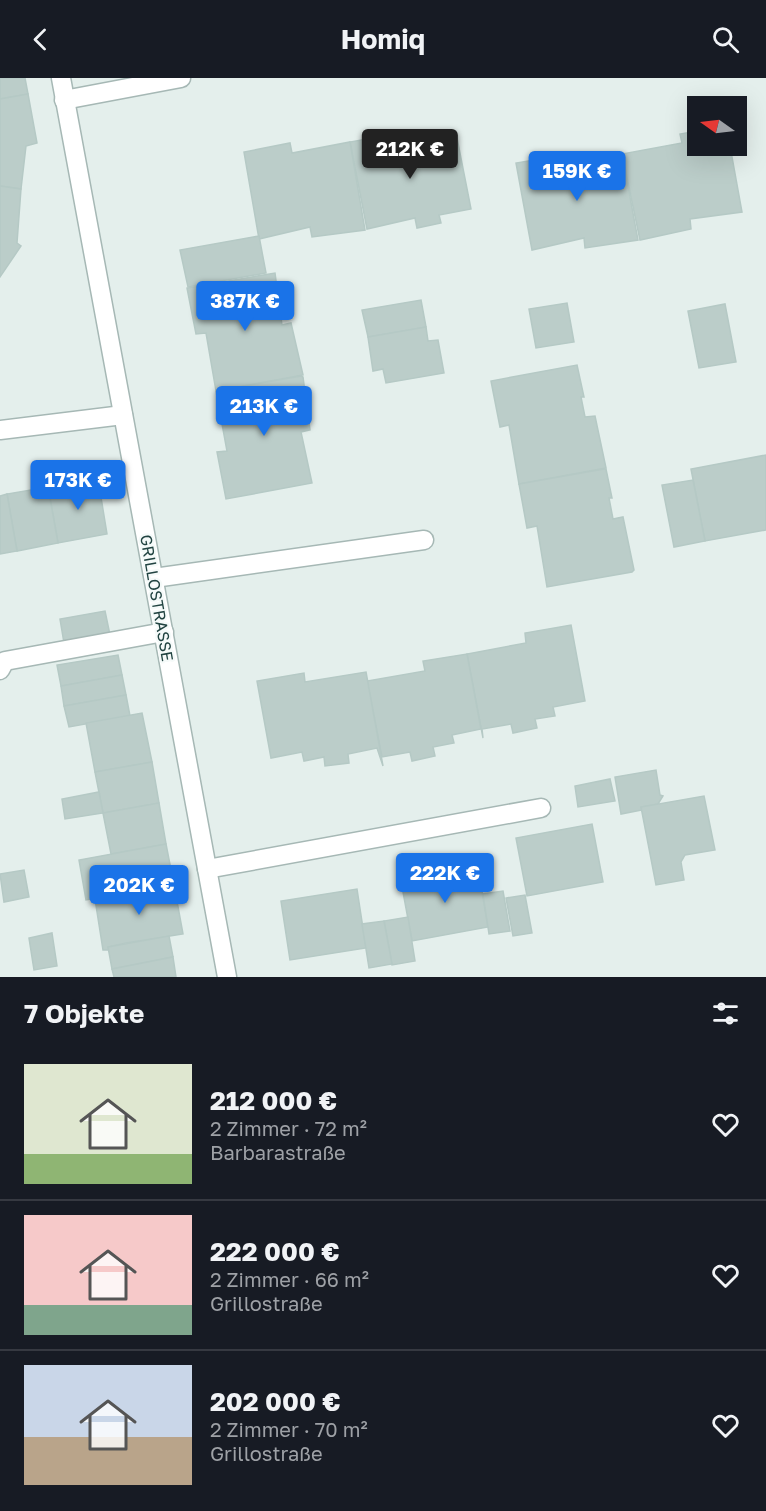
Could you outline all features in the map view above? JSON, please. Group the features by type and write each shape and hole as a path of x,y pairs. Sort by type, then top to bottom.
{"street":[{"name":"GRILLOSTRASSE","path":"61,78 227,977"},
{"path":"64,100 181,78"},
{"path":"0,430 123,415"},
{"path":"154,578 424,540"},
{"path":"0,670 5,661 164,632"},
{"path":"207,869 541,808"}],"building":[{"path":"0,78 25,78 28,94 0,99"},
{"path":"28,94 37,143 26,146 21,189 0,186 0,99"},
{"path":"456,133 471,209 439,215 441,223 417,228 415,218 367,229 350,142 394,134 396,144"},
{"path":"687,133 687,156 732,156 742,212 690,219 691,229 640,240 622,154 682,143 680,134"},
{"path":"350,142 365,230 312,237 310,227 259,239 244,152 290,143 292,153"},
{"path":"622,154 638,240 585,248 584,238 532,250 516,163 563,155 564,164"},
{"path":"0,186 21,189 17,243 21,246 0,277"},
{"path":"259,236 266,273 188,287 180,250"},
{"path":"275,273 282,325 291,323 303,375 216,391 206,333 196,334 187,288"},
{"path":"421,300 426,327 368,337 362,310"},
{"path":"567,303 574,342 536,348 529,309"},
{"path":"725,304 736,362 699,368 688,311"},
{"path":"426,327 428,341 438,340 444,373 386,383 383,369 373,371 368,337"},
{"path":"577,365 584,397 581,397 585,417 595,416 606,468 519,484 509,425 500,427 491,381"},
{"path":"303,377 310,430 301,432 312,483 226,499 217,452 227,451 216,391"},
{"path":"766,455 766,530 705,541 691,469"},
{"path":"606,469 612,498 609,498 613,519 623,517 634,570 547,587 537,526 527,528 519,484"},
{"path":"98,479 107,534 58,543 48,487"},
{"path":"693,480 705,541 674,547 662,485"},
{"path":"48,487 58,543 17,551 7,494"},
{"path":"7,494 17,551 0,554 0,496"},
{"path":"105,611 110,635 64,643 60,619"},
{"path":"571,625 585,701 553,707 555,716 535,719 537,728 513,733 511,724 482,729 483,738 467,654 526,643 525,633"},
{"path":"467,654 481,729 452,735 454,743 433,747 435,756 412,761 410,752 382,757 367,681 425,671 423,661"},
{"path":"118,655 122,675 61,686 57,665"},
{"path":"366,672 383,766 377,748 348,754 349,763 325,766 324,757 304,761 302,752 271,758 257,681 304,673 305,682"},
{"path":"122,675 126,695 64,706 61,686"},
{"path":"126,695 130,716 69,727 64,706"},
{"path":"142,713 152,762 95,772 86,723"},
{"path":"152,762 159,803 103,813 95,772"},
{"path":"656,770 660,795 663,796 658,804 621,814 615,777"},
{"path":"610,779 615,801 578,807 575,786"},
{"path":"99,792 103,813 65,819 62,799"},
{"path":"704,796 715,850 685,855 681,862 684,880 656,885 641,807"},
{"path":"159,803 166,844 111,854 103,813"},
{"path":"592,824 603,882 527,896 516,838"},
{"path":"166,844 174,885 86,900 79,860"},
{"path":"478,868 488,927 412,941 401,881"},
{"path":"24,870 29,897 4,902 0,874"},
{"path":"174,885 183,934 126,943 103,950 95,899"},
{"path":"357,889 366,948 290,960 281,901"},
{"path":"503,891 510,931 489,934 483,894"},
{"path":"525,895 532,933 513,936 506,898"},
{"path":"408,917 415,961 392,965 384,921"},
{"path":"384,921 392,964 369,968 362,924"},
{"path":"52,933 57,966 34,970 29,938"},
{"path":"169,936 173,957 112,969 108,947"},
{"path":"173,957 176,977 114,977 112,969"}]}
